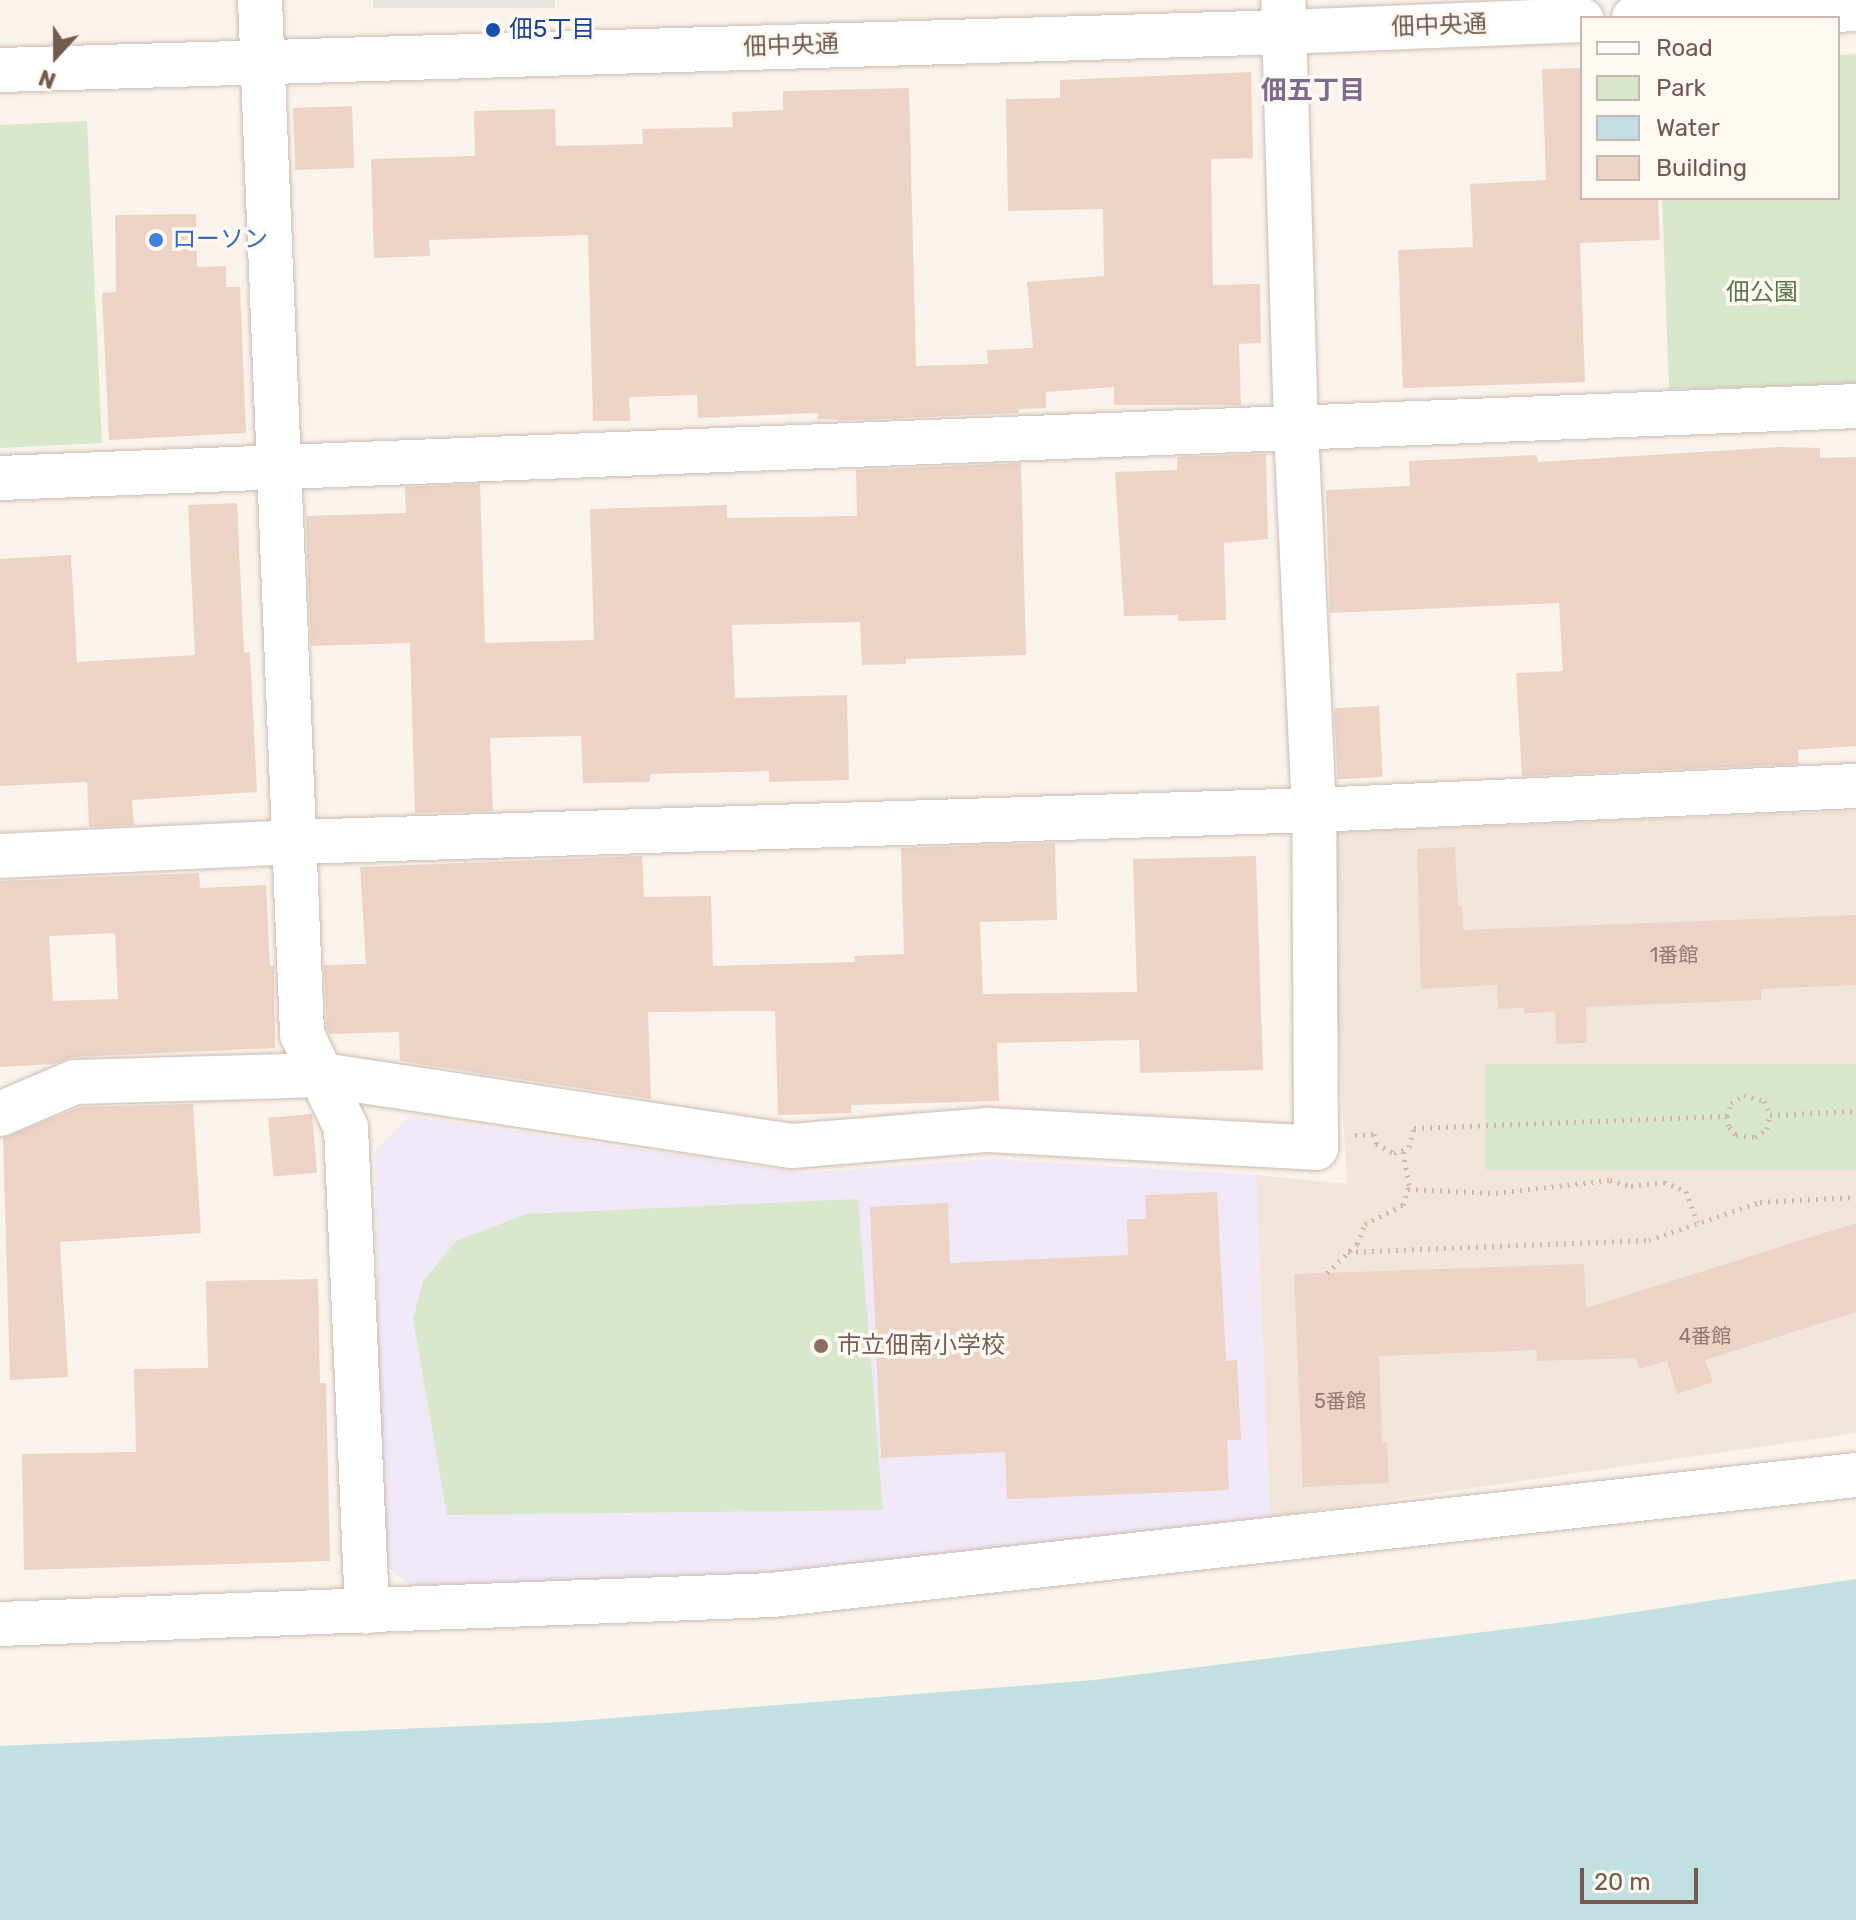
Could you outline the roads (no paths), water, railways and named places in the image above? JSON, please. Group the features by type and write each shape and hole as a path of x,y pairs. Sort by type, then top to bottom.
{"street":[{"path":"260,0 276,469 296,842 302,1034 346,1128 367,1612"},
{"path":"1683,16 1856,9"},
{"path":"0,1114 75,1082 322,1075 792,1146 988,1130 1333,1141 1296,429 1284,16"},
{"name":"佃中央通","path":"0,70 1284,16 1580,20"},
{"path":"0,478 1856,406"},
{"path":"0,856 296,842 1314,810 1856,786"},
{"path":"0,1624 772,1595 1856,1475"}],"water":[{"path":"1856,1579 1856,1920 0,1920 0,1746 563,1722 1094,1680 1588,1619"}],"place":[{"name":"佃5丁目","path":"493,30"},
{"name":"ローソン","path":"156,240"},
{"name":"市立佃南小学校","path":"821,1346"}],"district":[{"name":"佃五丁目","path":"1313,91"}],"park label":[{"name":"佃公園","path":"1762,293"}]}
